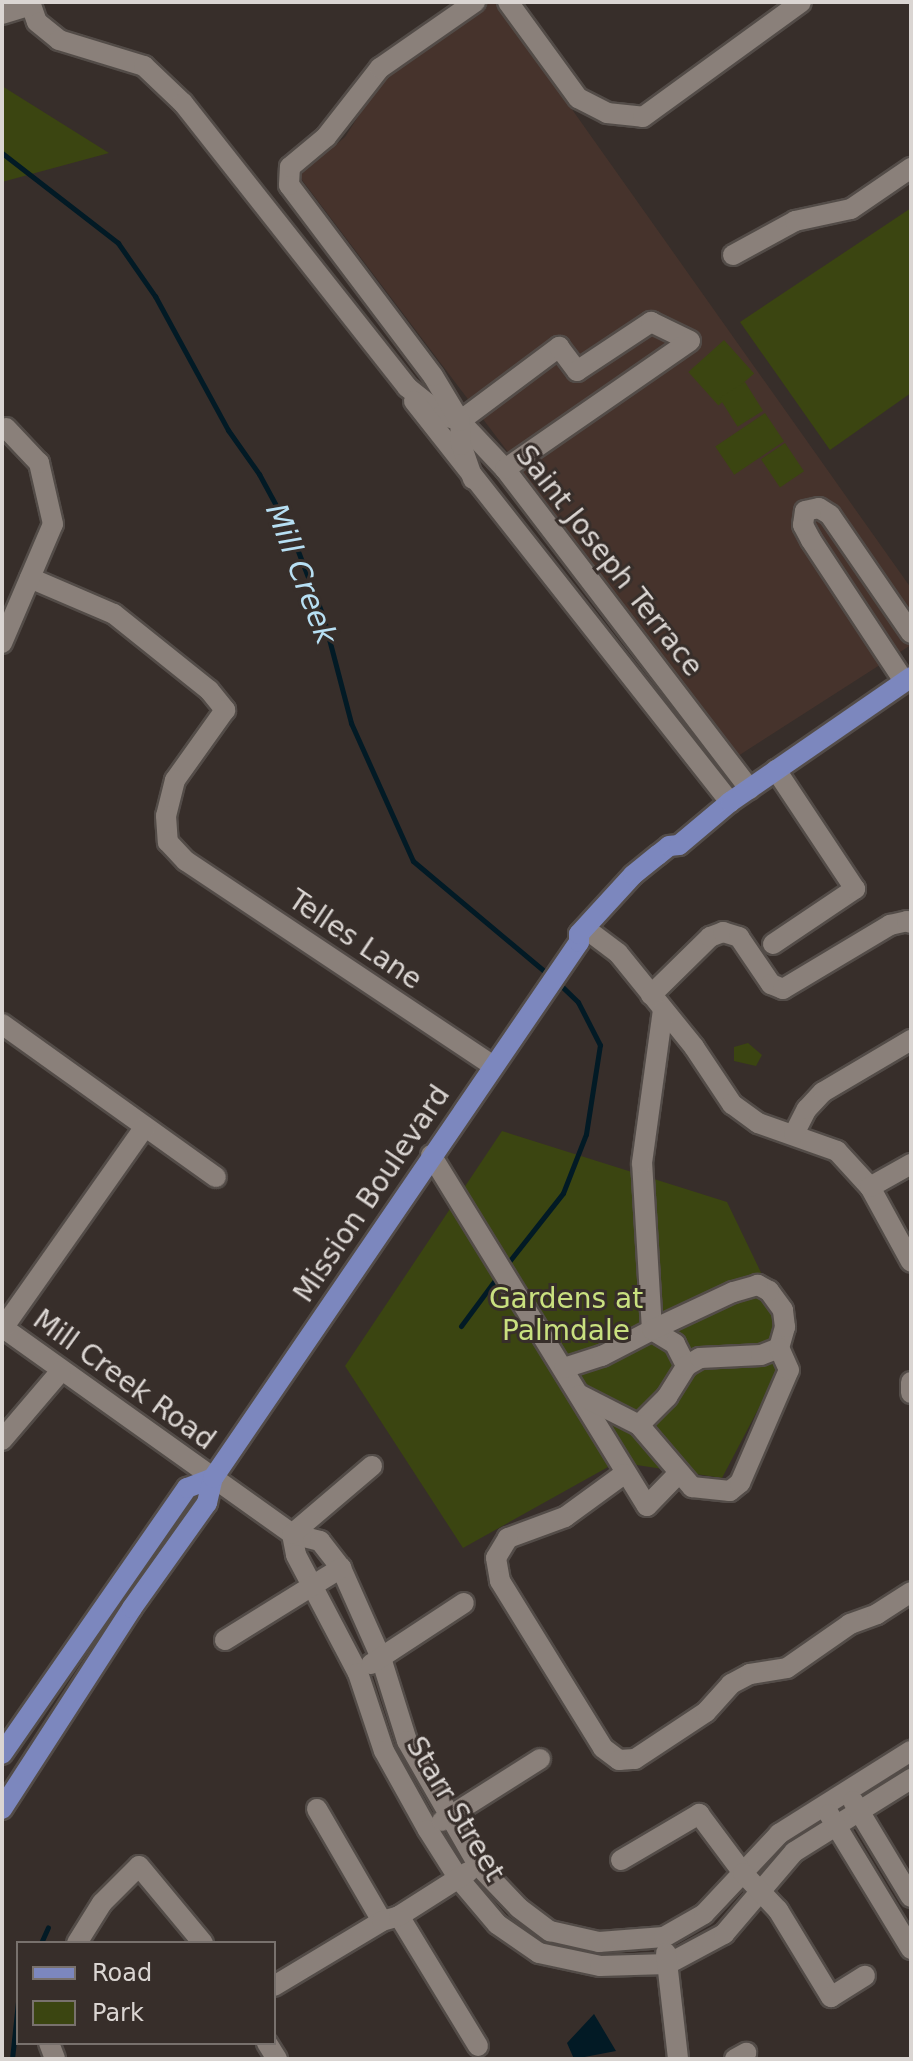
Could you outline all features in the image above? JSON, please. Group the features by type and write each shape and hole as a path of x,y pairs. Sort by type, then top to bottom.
{"main road":[{"name":"Mission Boulevard","path":"2,1809 132,1608 207,1503 213,1478 541,994 579,945 579,934 633,875 669,846 679,845 730,802 909,680"},
{"name":"Mission Boulevard","path":"2,1754 187,1488 213,1478"}],"street":[{"path":"473,479 461,445 460,421 419,356 289,185 290,167 326,137 380,68 475,2"},
{"path":"508,2 578,98 607,113 643,117 801,2"},
{"path":"2,14 30,4"},
{"name":"Saint Joseph Terrace","path":"30,4 37,22 59,40 144,66 183,103 407,387 426,419 730,802"},
{"path":"733,255 795,221 851,209 911,168"},
{"path":"460,421 559,347 577,371 651,322 690,341 505,469"},
{"name":"Saint Joseph Terrace","path":"407,387 442,415 460,421 505,469 750,789"},
{"path":"2,643 53,524 39,463 6,428"},
{"path":"909,680 811,540 803,525 805,511 819,508 830,515 911,633"},
{"name":"Telles Lane","path":"30,578 114,614 209,690 225,710 175,780 166,816 168,842 186,861 493,1066"},
{"path":"622,668 645,652"},
{"path":"773,944 855,889 776,770"},
{"path":"652,1330 642,1163 657,1003 710,937 723,932 739,937 771,984 783,989 890,925 911,923"},
{"path":"579,945 618,953 694,1047 732,1104 758,1123 837,1151 870,1187 911,1262"},
{"path":"2,1024 216,1177"},
{"path":"794,1134 807,1109 823,1092 911,1040"},
{"path":"3,1327 145,1127"},
{"path":"431,1155 564,1368 624,1474 647,1506 679,1473"},
{"path":"870,1187 911,1164"},
{"path":"564,1368 602,1356 733,1292 758,1285 769,1291 783,1310 785,1327 779,1348 789,1370 740,1483 730,1491 716,1492 692,1487 639,1425 580,1395"},
{"name":"Mill Creek Road","path":"3,1327 213,1478"},
{"path":"652,1330 675,1344 686,1366"},
{"path":"639,1425 667,1397 686,1366 700,1358 761,1355 779,1348"},
{"path":"2,1440 61,1371"},
{"path":"911,1382 911,1393"},
{"path":"292,1534 372,1466"},
{"path":"624,1474 565,1517 508,1538 496,1558 500,1581 603,1748 619,1760 635,1759 706,1712 731,1684 750,1674 787,1668 850,1624 877,1614 911,1592"},
{"name":"Starr Street","path":"213,1478 292,1534 320,1541 341,1568 381,1658 407,1741 478,1865 519,1908 550,1931 599,1942 664,1937 704,1914 779,1834 822,1804 911,1751"},
{"name":"Starr Street","path":"292,1534 296,1555 358,1673 384,1751 428,1830 459,1879 497,1924 539,1953 600,1966 668,1964 724,1934 794,1852 911,1779"},
{"path":"225,1640 341,1568"},
{"path":"358,1673 464,1603"},
{"path":"428,1830 540,1759"},
{"path":"847,1789 911,1897"},
{"path":"822,1804 911,1949"},
{"path":"317,1809 478,2046"},
{"path":"621,1860 699,1814 743,1873 778,1910 831,1997 865,1976"},
{"path":"276,1985 478,1865"},
{"path":"78,1941 102,1903 139,1866 201,1941"},
{"path":"664,1937 678,2059"}],"shaded area":[{"path":"490,2 496,2 911,588 911,645 738,756 299,176 345,137 381,81"}],"green space":[{"path":"2,86 109,153 2,182"},
{"path":"911,208 911,393 830,450 740,322"},
{"path":"724,340 754,373 718,406 688,372"},
{"path":"745,382 763,411 738,427 720,398"},
{"path":"765,413 784,441 734,475 715,447"},
{"path":"785,443 804,471 780,487 761,459"},
{"path":"748,1043 762,1055 756,1066 734,1061 734,1047"},
{"name":"Gardens at Palmdale","path":"502,1131 727,1202 794,1341 722,1478 617,1462 463,1548 345,1366"}],"water":[{"path":"594,2014 616,2051 574,2059 567,2043"}],"waterway":[{"name":"Mill Creek","path":"2,153 118,243 155,296 228,430 259,474 291,533 323,616 351,723 413,861 549,975"},
{"path":"504,1268 563,1193 586,1134 600,1045 578,1002 557,982"},
{"path":"461,1326 498,1276"},
{"path":"42,1941 48,1927"},
{"path":"12,2059 16,2021"}]}
